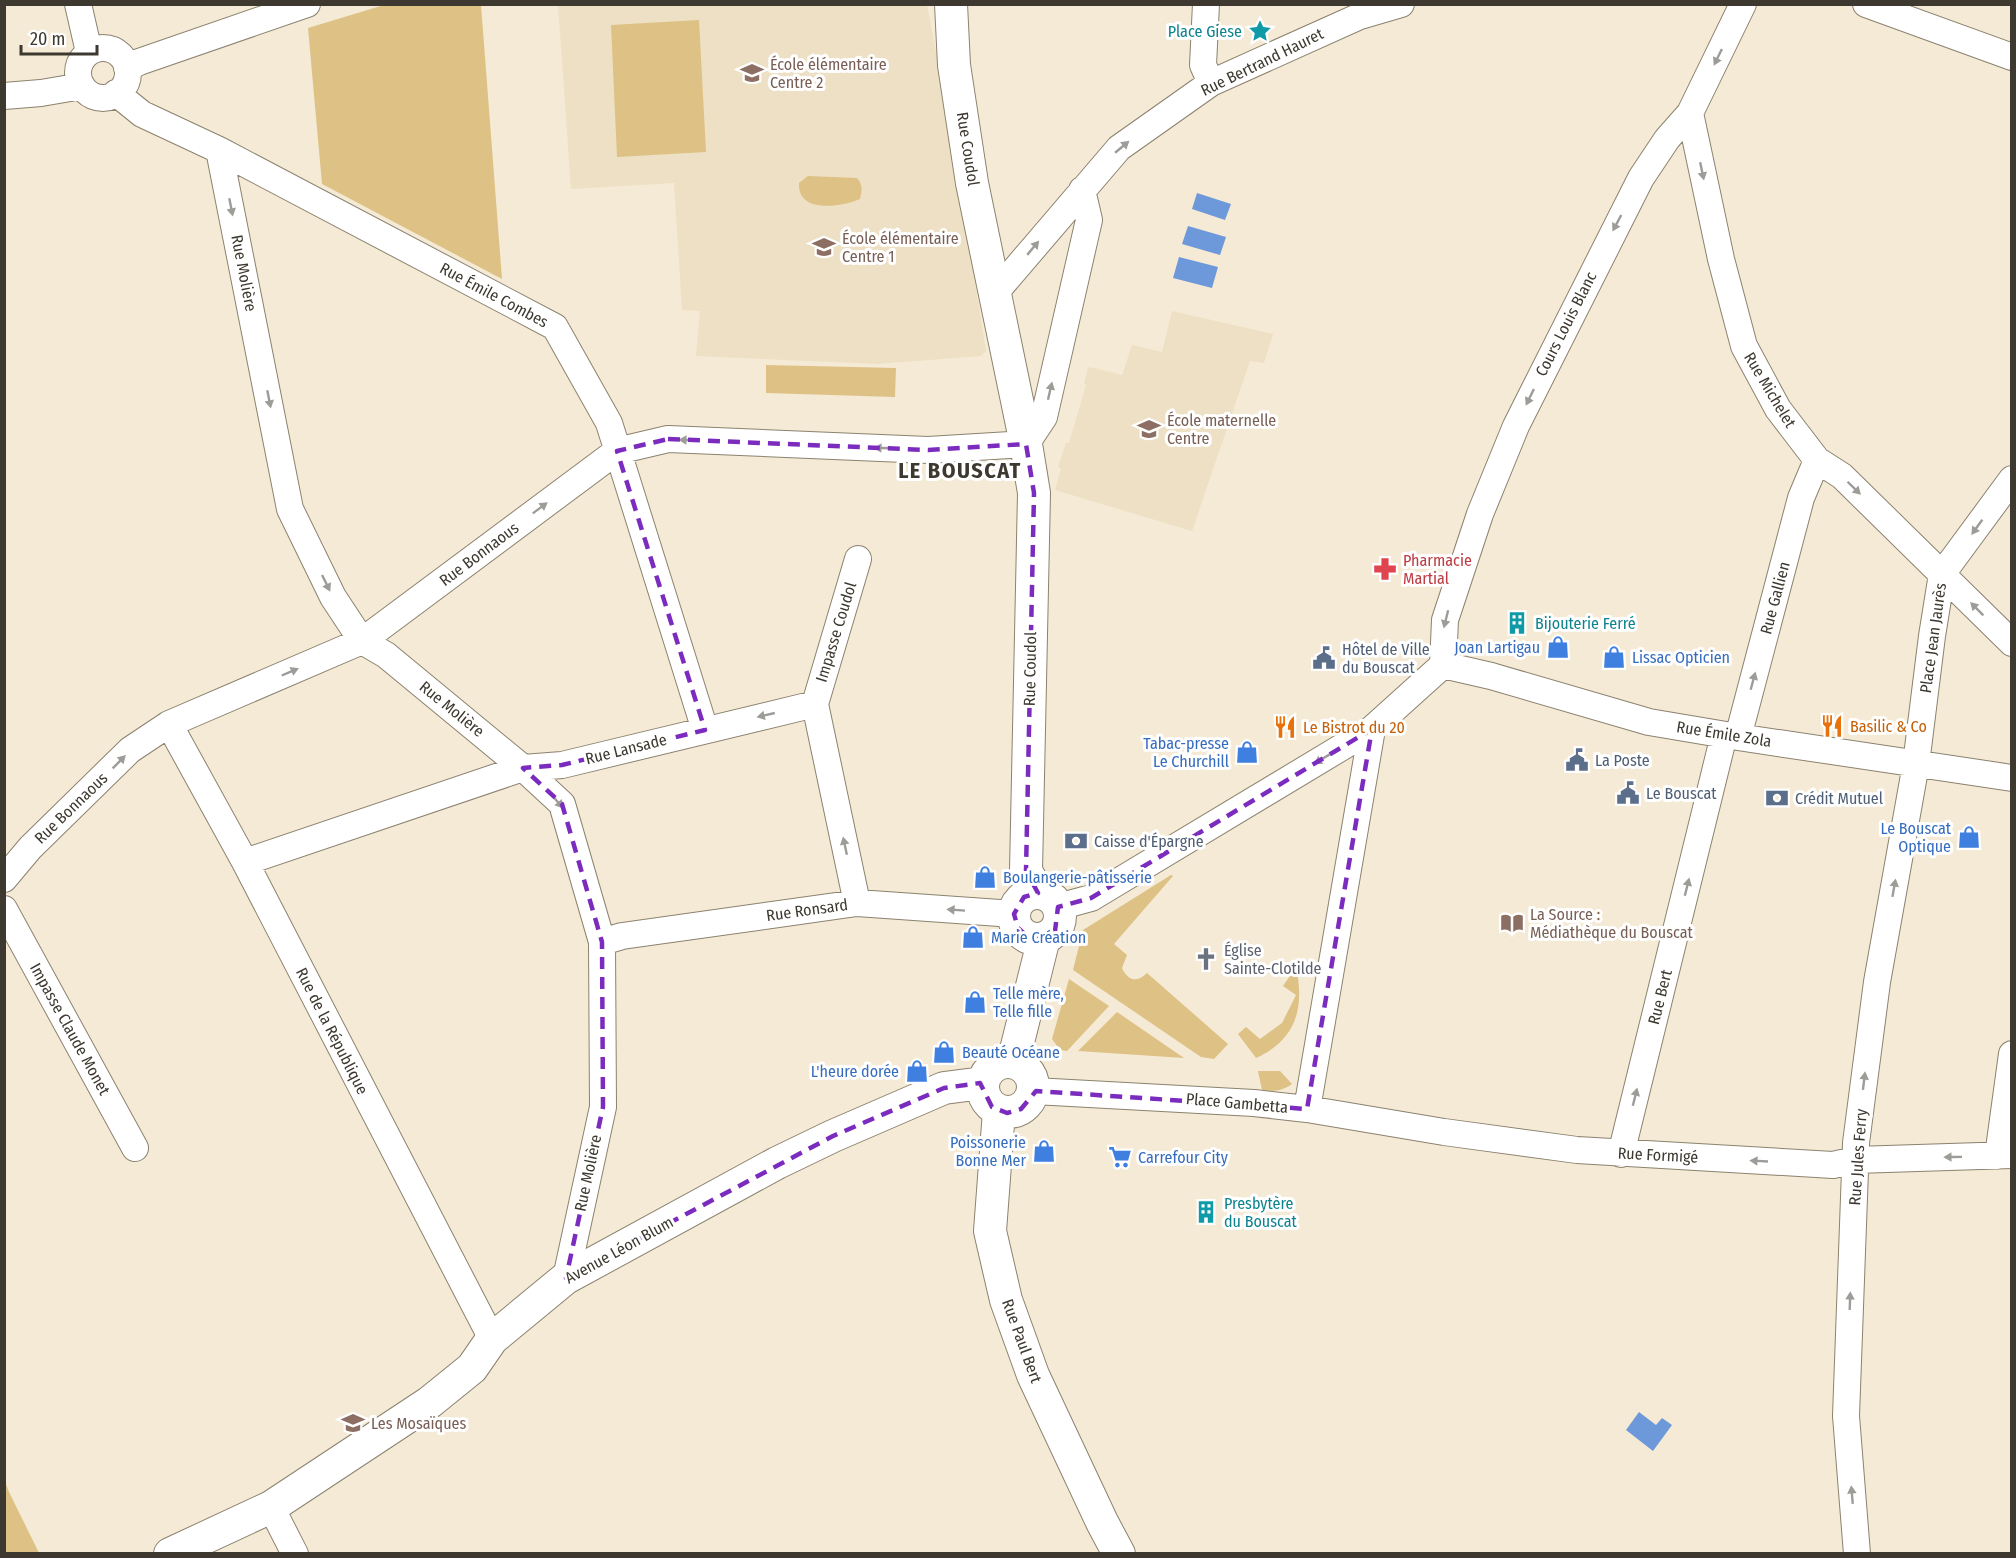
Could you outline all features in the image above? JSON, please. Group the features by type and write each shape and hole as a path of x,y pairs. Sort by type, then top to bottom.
{"street":[{"path":"78,4 89,52"},
{"path":"127,68 307,4"},
{"name":"Rue Coudol","path":"951,4 954,65 972,183 1034,493 1026,871 1048,900"},
{"path":"1206,4 1203,65 1211,83"},
{"name":"Rue Bertrand Hauret","path":"995,293 1119,148 1211,83 1352,10 1401,4"},
{"name":"Cours Louis Blanc","path":"1443,665 1445,620 1480,514 1516,426 1641,178 1667,139 1690,114 1743,4"},
{"path":"1866,4 2012,57"},
{"path":"96,48 112,50 125,61 127,68 126,83 116,93 101,98 87,92 82,86 78,71 83,57 96,48"},
{"path":"4,96 82,86"},
{"name":"Rue Émile Combes","path":"116,93 142,114 219,150 555,327 609,423 705,730"},
{"name":"Rue Michelet","path":"1690,114 1721,259 1744,346 1778,409 1817,460 1842,476 1942,574"},
{"name":"Rue Molière","path":"219,150 290,509 333,597 362,642 386,655 523,768 562,804 602,942 603,1107 566,1278"},
{"path":"1026,444 1044,417 1089,220 1082,190"},
{"name":"Rue Bonnaous","path":"4,879 30,848 130,750 169,724 362,642 617,451 668,440 928,450 1026,444"},
{"name":"Rue Gallien","path":"1731,736 1801,498 1817,460"},
{"path":"1942,574 2012,479"},
{"name":"Impasse Coudol","path":"815,704 858,559"},
{"name":"Place Jean Jaurès","path":"1942,574 2012,643"},
{"name":"Place Jean Jaurès","path":"1916,764 1942,574"},
{"path":"1048,900 1059,913 1058,926 1055,931 1044,938 1029,938 1022,934 1014,921 1014,914 1016,907 1024,897 1048,900 1091,898 1372,729 1443,665"},
{"name":"Rue Émile Zola","path":"1443,665 1491,676 1649,722 2012,778"},
{"path":"815,704 857,903"},
{"name":"Rue Lansade","path":"245,862 523,768 562,765 815,704"},
{"name":"Rue de la République","path":"169,724 245,862 492,1340"},
{"name":"Place Gambetta","path":"1034,1091 1254,1103 1307,1109 1372,729"},
{"name":"Rue Bert","path":"1621,1154 1731,736"},
{"name":"Rue Jules Ferry","path":"1857,1554 1846,1416 1855,1160 1877,982 1916,764"},
{"name":"Rue Ronsard","path":"602,942 622,936 857,903 1014,914"},
{"name":"Impasse Claude Monet","path":"4,909 135,1148"},
{"path":"1013,1062 1044,938"},
{"path":"2005,1156 2012,1054"},
{"path":"1013,1062 1026,1069 1031,1075 1034,1091 1027,1104 1021,1109 1014,1112 999,1111 986,1100 983,1083 990,1068 997,1064 1013,1062"},
{"name":"Avenue Léon Blum","path":"170,1554 271,1508 430,1402 472,1368 492,1340 566,1278 777,1163 833,1136 944,1088 983,1083"},
{"name":"Rue Formigé","path":"1307,1109 1444,1132 1621,1154 1833,1165 1855,1160 2005,1156"},
{"name":"Rue Paul Bert","path":"999,1111 990,1231 1006,1300 1033,1375 1119,1554"},
{"path":"271,1508 295,1554"}],"highlighted area":[{"path":"668,439 928,450 1026,444 1034,493 1026,871 1038,893 1024,897 1014,914 1018,928 1029,938 1044,938 1055,931 1058,907 1091,898 1372,729 1307,1109 1036,1091 1021,1109 1007,1113 992,1107 980,1083 944,1088 833,1136 566,1278 603,1107 602,942 562,804 523,768 562,765 705,730 617,451"}],"shaded area":[{"path":"384,5 481,5 502,279 322,184 308,28"},
{"path":"558,5 927,5 953,142 986,351 981,356 878,364 696,356 700,311 682,310 674,183 571,189"},
{"path":"699,20 706,152 617,157 611,25"},
{"path":"808,176 857,178 862,188 860,199 832,206 813,204 805,200 800,193 799,183"},
{"name":"École maternelle Centre","path":"1172,311 1273,334 1264,363 1250,361 1192,531 1055,490 1061,469 1058,467 1066,443 1069,443 1086,385 1084,384 1088,368 1122,375 1132,345 1162,352"},
{"path":"766,365 896,368 895,397 766,393"},
{"path":"1171,875 1173,876 1114,944 1127,955 1122,968 1127,976 1136,979 1147,973 1228,1044 1214,1059 1201,1057 1073,970 1083,930"},
{"path":"1296,967 1299,996 1294,1021 1289,1032 1280,1042 1270,1051 1256,1058 1238,1034 1246,1027 1260,1039 1282,1023 1296,995 1283,986"},
{"path":"1069,979 1109,1006 1067,1051 1060,1050 1052,1039"},
{"path":"1117,1012 1184,1058 1078,1051"},
{"path":"1258,1071 1280,1071 1292,1084 1278,1090 1262,1090"},
{"path":"5,1482 9,1492 39,1553 5,1553"}],"water":[{"path":"1197,193 1231,204 1225,220 1192,209"},
{"path":"1188,226 1226,237 1220,255 1182,244"},
{"path":"1179,257 1218,267 1212,288 1173,278"},
{"path":"1639,1412 1656,1425 1662,1418 1672,1425 1653,1451 1626,1430"}],"place":[{"name":"Place Giese","path":"1260,31"},
{"name":"École élémentaire Centre 2","path":"752,73"},
{"name":"École élémentaire Centre 1","path":"824,247"},
{"name":"École maternelle Centre","path":"1149,429"},
{"name":"Pharmacie Martial","path":"1385,569"},
{"name":"Bijouterie Ferré","path":"1517,623"},
{"name":"Joan Lartigau","path":"1558,647"},
{"name":"Lissac Opticien","path":"1614,657"},
{"name":"Hôtel de Ville du Bouscat","path":"1324,658"},
{"name":"Basilic & Co","path":"1832,726"},
{"name":"Le Bistrot du 20","path":"1285,727"},
{"name":"Tabac-presse Le Churchill","path":"1247,752"},
{"name":"La Poste","path":"1577,760"},
{"name":"Le Bouscat","path":"1628,793"},
{"name":"Crédit Mutuel","path":"1777,798"},
{"name":"Le Bouscat Optique","path":"1969,837"},
{"name":"Caisse d'Épargne","path":"1076,841"},
{"name":"Boulangerie-pâtisserie","path":"985,877"},
{"name":"La Source : Médiathèque du Bouscat","path":"1512,923"},
{"name":"Marie Création","path":"973,937"},
{"name":"Église Sainte-Clotilde","path":"1206,959"},
{"name":"Telle mère, Telle fille","path":"975,1002"},
{"name":"Beauté Océane","path":"944,1052"},
{"name":"L'heure dorée","path":"917,1071"},
{"name":"Poissonerie Bonne Mer","path":"1044,1151"},
{"name":"Carrefour City","path":"1120,1157"},
{"name":"Presbytère du Bouscat","path":"1206,1212"},
{"name":"Les Mosaïques","path":"353,1423"}],"district":[{"name":"LE BOUSCAT","path":"960,470"}]}
